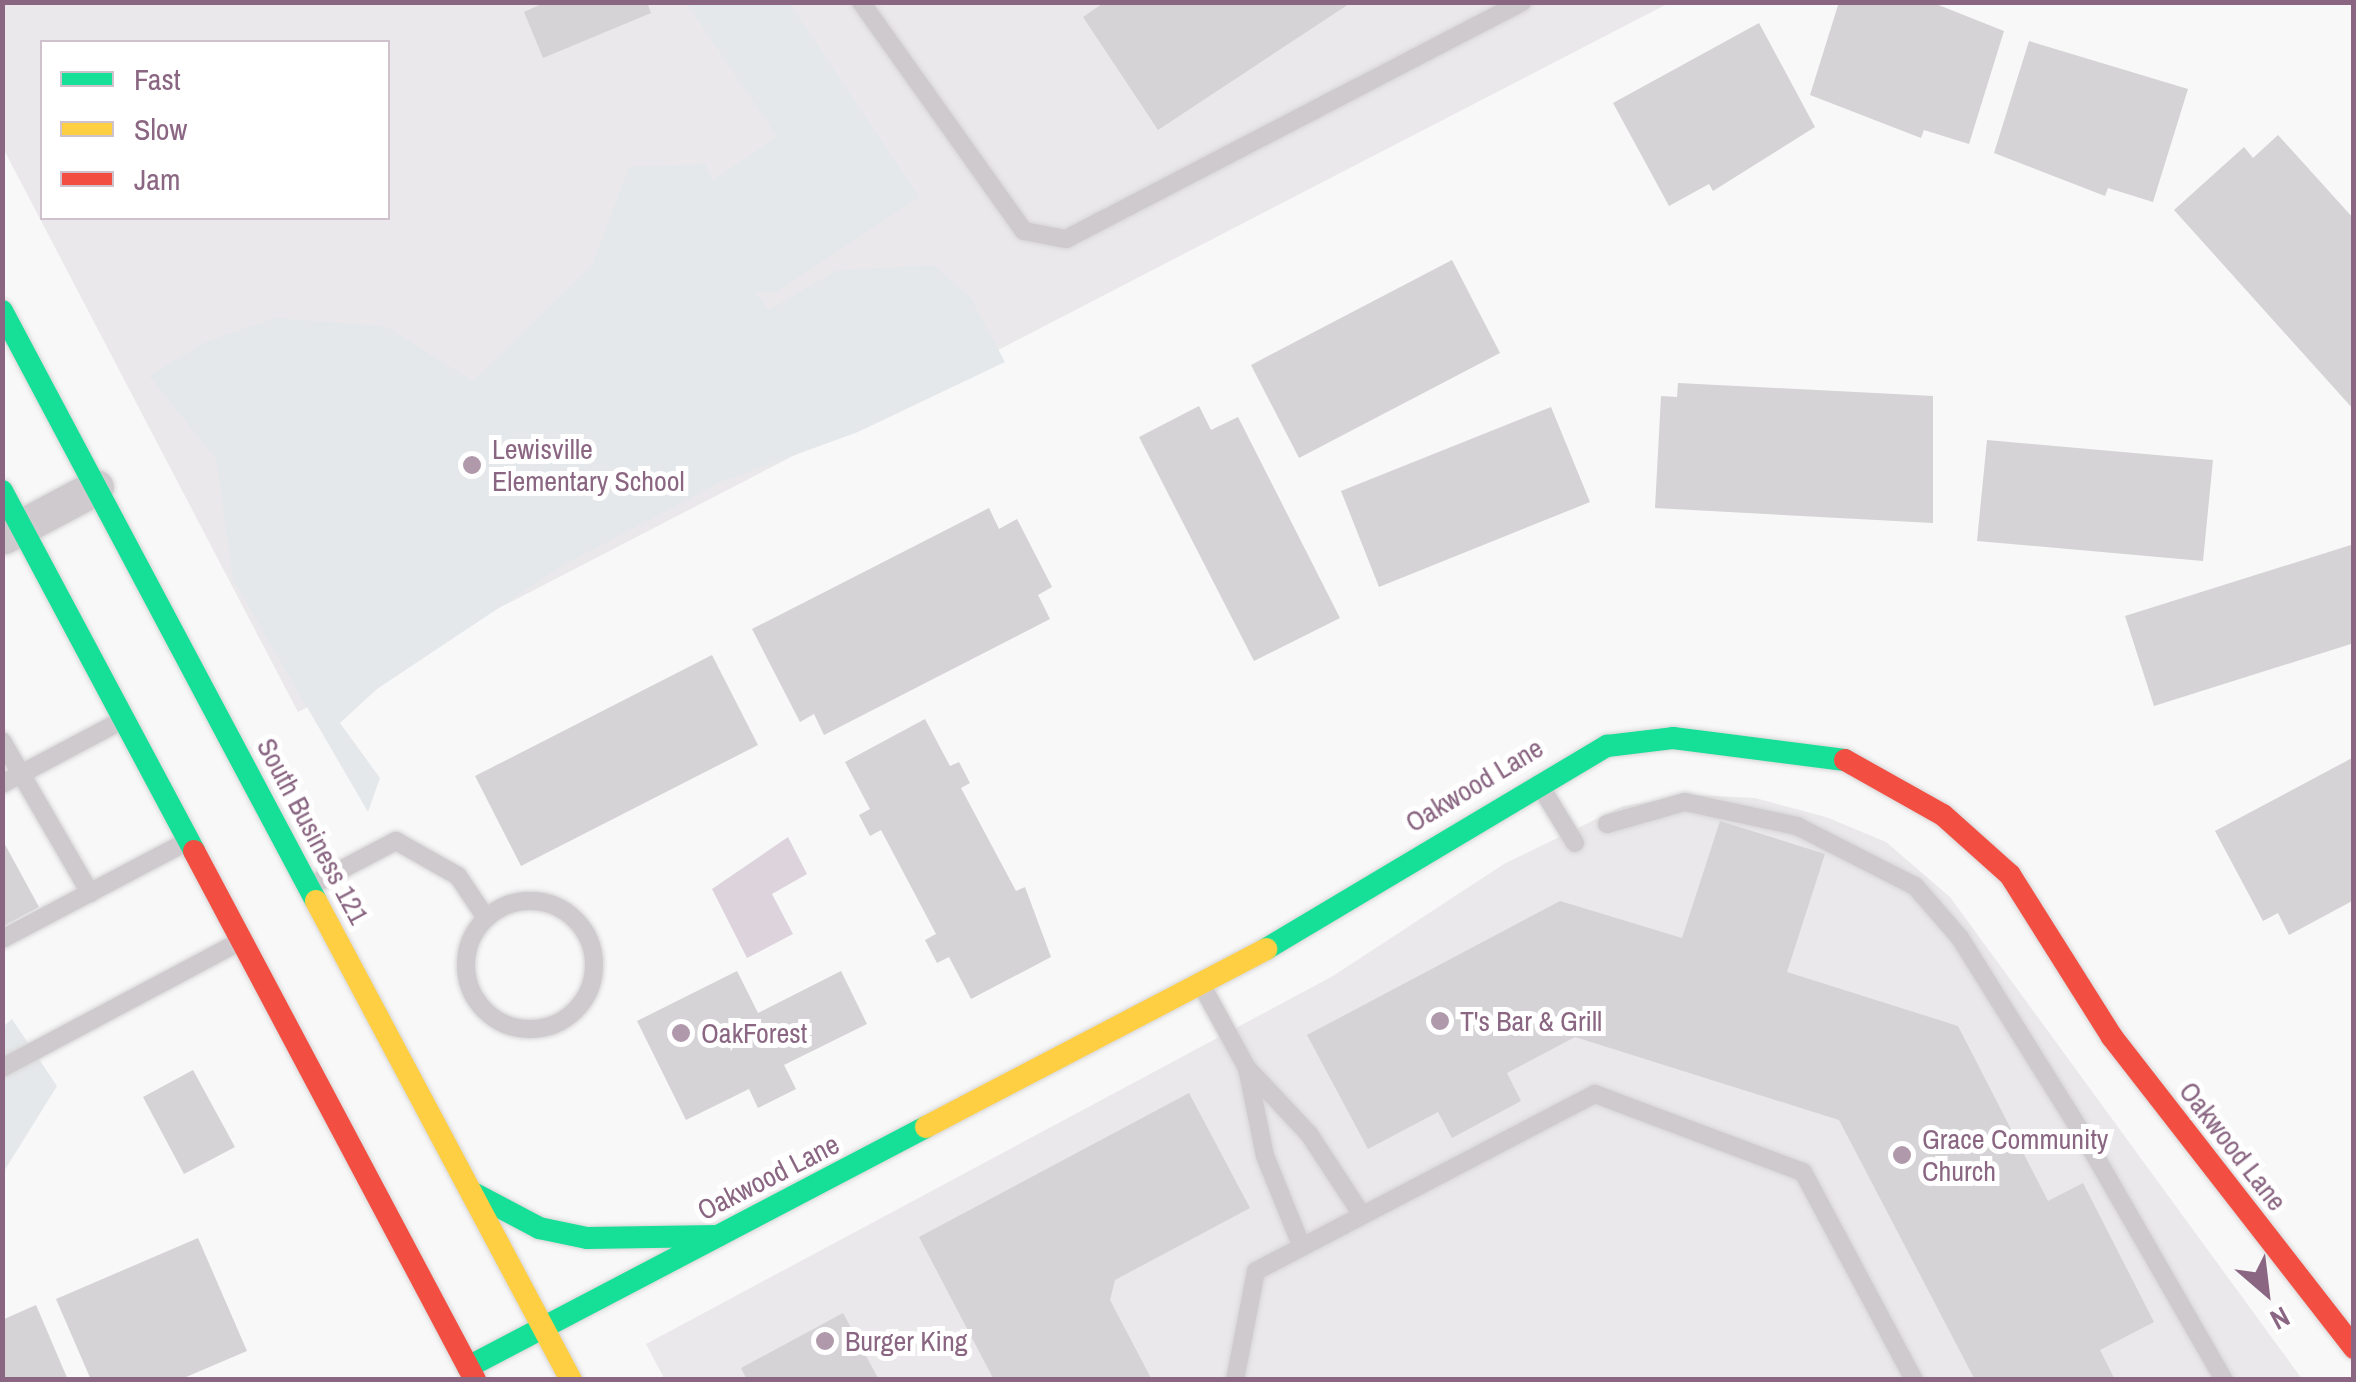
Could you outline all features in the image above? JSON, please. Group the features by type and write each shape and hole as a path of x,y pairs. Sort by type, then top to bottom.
{"main road":[{"name":"South Business 121","path":"2,311 571,1380"},
{"path":"2,491 12,532 124,719 472,1373"},
{"name":"Oakwood Lane","path":"472,1373 544,1327 1324,918 1536,780 1606,746 1774,743 1878,772 1943,815 2010,875 2112,1037 2354,1348"},
{"path":"473,1193 538,1228 587,1238 718,1236"}],"street":[{"path":"12,532 96,488"}],"lane":[{"path":"860,2 1024,231 1066,239 1522,2"},
{"path":"2,784 124,719"},
{"path":"2,741 90,893"},
{"path":"1536,780 1576,843"},
{"path":"1608,824 1684,802 1797,826 1915,886 1960,938 2082,1133 2224,1380"},
{"path":"2,939 188,841"},
{"path":"309,886 396,841 458,876 486,918"},
{"path":"524,900 546,902 582,926 595,967 578,1007 542,1028 485,1010 466,953 486,918 524,900"},
{"path":"2,1068 242,940"},
{"path":"1201,984 1246,1068 1309,1134 1362,1216"},
{"path":"1246,1068 1265,1156 1302,1246"},
{"path":"1236,1380 1256,1271 1595,1094 1802,1172 1914,1380"},
{"path":"443,1380 472,1373"}],"shaded area":[{"path":"686,2 789,3 919,197 775,293 755,291 769,310 837,270 933,265 971,298 1005,362 858,432 721,482 562,566 377,689 340,723 380,778 368,812 233,580 216,459 149,376 203,343 274,318 385,326 473,381 592,265 629,167 705,164 713,180 777,137"},
{"name":"Lewisville Elementary School","path":"2,3 1669,3 298,712 41,220 390,220 390,40 40,40 40,219 3,148"},
{"path":"1695,795 1755,798 1826,817 1886,842 1950,897 2302,1379 665,1380 646,1344 1333,976 1504,864 1623,806"},
{"path":"788,837 807,874 772,894 793,934 747,958 712,889"},
{"path":"12,1019 57,1086 3,1173 3,1027"}],"building":[{"path":"546,2 647,2 651,13 543,58 524,12"},
{"path":"1105,2 1352,2 1158,130 1083,17"},
{"path":"1839,2 1931,2 2004,31 1969,144 1924,130 1921,138 1810,95"},
{"path":"1759,23 1815,127 1713,191 1709,184 1669,206 1613,103"},
{"path":"2029,41 2188,89 2153,202 2108,188 2105,196 1994,153"},
{"path":"2278,135 2354,219 2354,410 2174,210 2244,147 2253,158"},
{"path":"1452,260 1500,353 1299,458 1251,365"},
{"path":"1678,383 1933,396 1933,523 1655,508 1661,396 1677,397"},
{"path":"1199,406 1211,430 1238,417 1340,618 1254,661 1139,437"},
{"path":"1551,407 1590,502 1379,587 1341,491"},
{"path":"1987,440 2213,460 2203,561 1977,541"},
{"path":"989,508 999,529 1017,519 1052,587 1038,595 1050,619 824,735 814,714 800,722 752,629"},
{"path":"2354,544 2354,643 2154,706 2125,616"},
{"path":"712,655 758,745 521,866 475,776"},
{"path":"925,719 950,766 959,762 970,783 961,788 1016,891 1025,887 1051,957 971,999 949,957 937,963 925,940 936,934 881,830 870,836 859,815 870,809 845,762"},
{"path":"2354,757 2354,900 2289,935 2278,913 2263,921 2215,831"},
{"path":"1720,821 1825,854 1787,972 1958,1026 2048,1201 2083,1183 2154,1322 2100,1350 2115,1380 1975,1380 1839,1120 1575,1037 1507,1073 1521,1101 1452,1138 1438,1112 1368,1149 1307,1035 1560,901 1682,938"},
{"path":"2,839 39,907 2,927"},
{"path":"737,971 758,1013 841,971 867,1024 784,1065 796,1089 758,1108 749,1089 686,1120 637,1021"},
{"path":"193,1070 235,1147 184,1174 143,1097"},
{"path":"1189,1093 1250,1208 1115,1280 1110,1300 1152,1380 994,1380 919,1237"},
{"path":"198,1238 247,1351 179,1380 91,1380 56,1299"},
{"path":"36,1305 68,1380 2,1380 2,1320"},
{"name":"Burger King","path":"843,1313 879,1380 747,1380 741,1368"}],"traffic: fast":[{"path":"2,311 316,901"},
{"path":"2,491 194,851"},
{"path":"1266,949 1607,746 1673,738 1845,760"},
{"path":"468,1367 926,1127"},
{"path":"473,1193 539,1228 587,1238 718,1236"}],"traffic: slow":[{"path":"316,901 571,1380"},
{"path":"926,1127 1266,949"}],"traffic: jam":[{"path":"1845,760 1943,815 2010,875 2112,1037 2354,1348"},
{"path":"194,851 475,1380"}],"place":[{"name":"Lewisville Elementary School","path":"472,465"},
{"name":"T's Bar & Grill","path":"1440,1021"},
{"name":"OakForest","path":"681,1033"},
{"name":"Grace Community Church","path":"1902,1155"},
{"name":"Burger King","path":"825,1341"}]}
